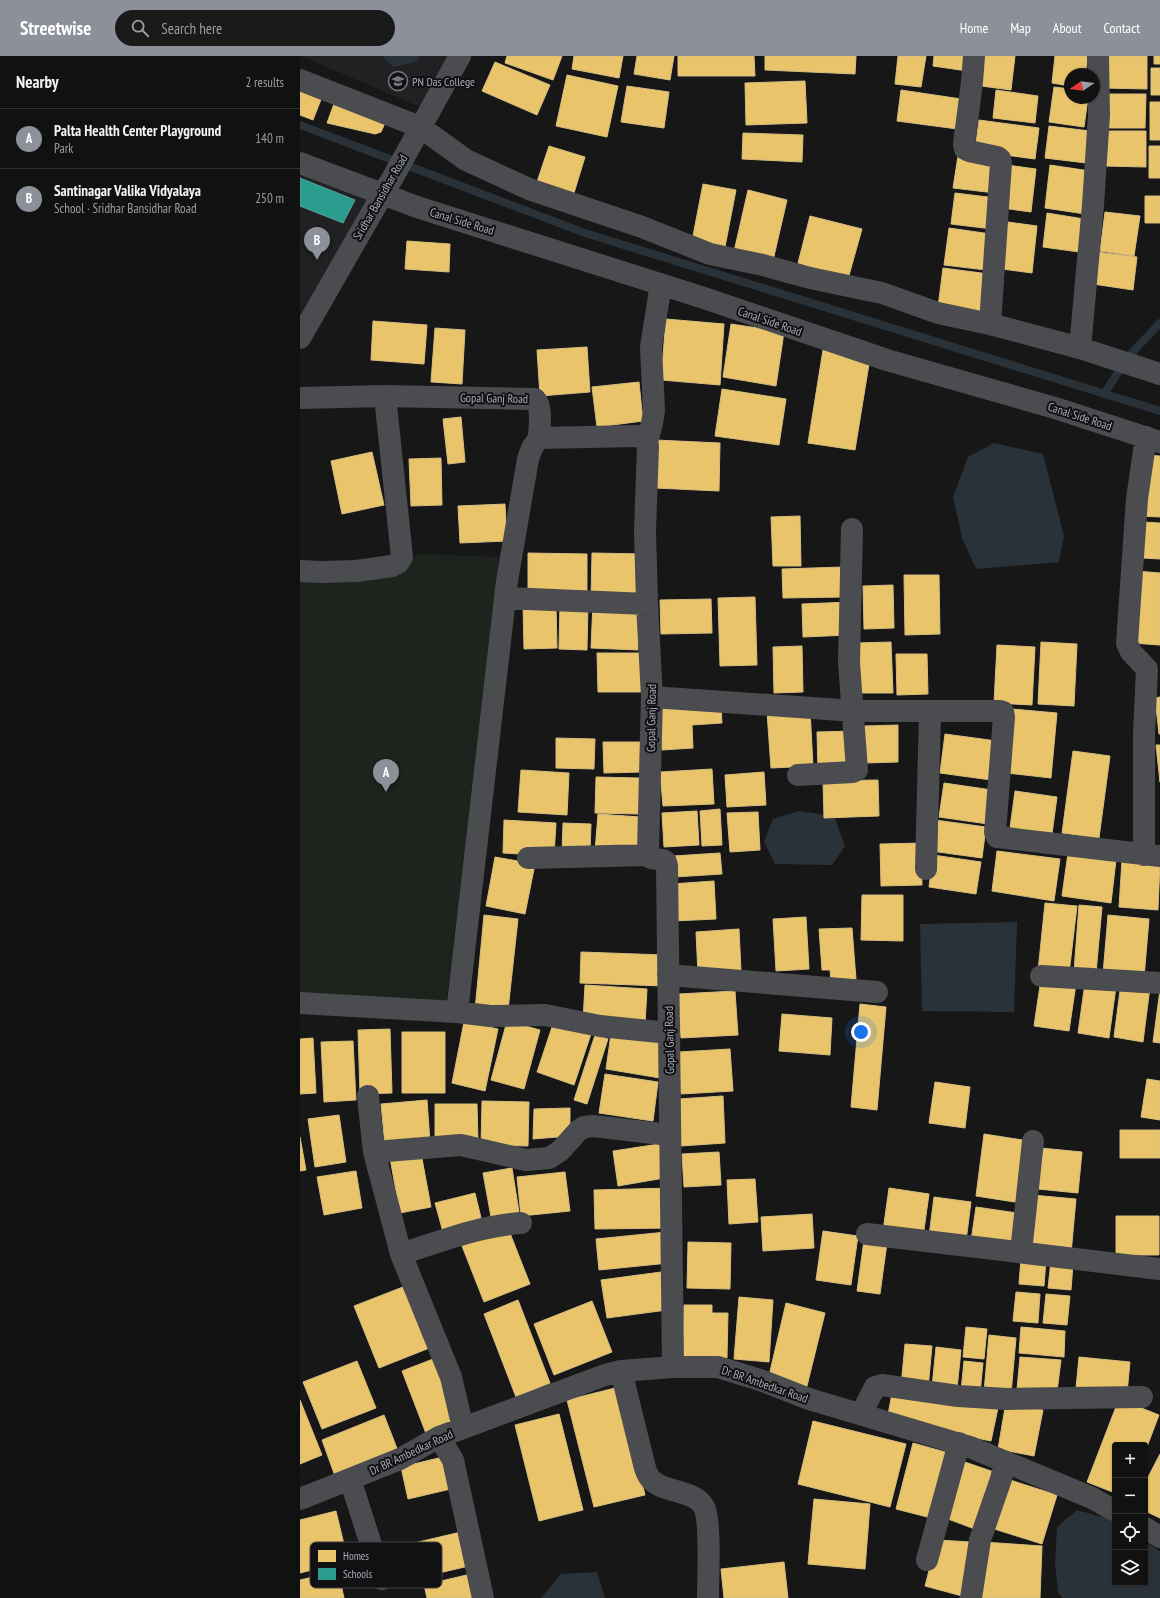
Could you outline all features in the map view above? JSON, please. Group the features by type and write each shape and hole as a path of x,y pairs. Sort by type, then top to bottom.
{"street":[{"name":"Sridhar Bansidhar Road","path":"300,338 460,56"},
{"path":"974,56 964,144 965,149 997,157 1000,159 1001,164 990,324"},
{"path":"1080,348 1093,205 1099,115 1098,56"},
{"path":"300,80 420,128 466,160 529,189 642,227 710,254 810,278 882,293 938,313 990,324 1080,348 1160,374"},
{"name":"Canal Side Road","path":"300,163 387,187 661,284 887,360 1055,408 1153,439"},
{"name":"Gopal Ganj Road","path":"661,284 651,347 654,411 647,442 645,531 652,696 649,855 651,858 663,860 666,862 667,866 673,1366"},
{"path":"300,571 356,571 392,566 398,563 402,557 385,396"},
{"name":"Gopal Ganj Road","path":"300,398 385,396 535,399 538,402 539,407 539,438"},
{"path":"457,1012 505,598 528,460 532,448 539,438 637,436 644,438 647,442"},
{"path":"652,696 854,711 930,712 998,710 1003,712 1004,717 995,832 997,837 1152,856 1144,734 1154,669 1131,652 1127,643 1137,499 1153,439"},
{"path":"798,775 855,772 856,770 854,711 850,663 852,529"},
{"path":"505,598 647,604"},
{"path":"926,869 930,712"},
{"path":"528,858 649,855"},
{"path":"668,975 877,992"},
{"path":"1041,976 1160,983"},
{"path":"300,1003 457,1012 490,1016 545,1015 600,1026 669,1033"},
{"path":"368,1096 374,1152 401,1254 451,1377 463,1428"},
{"path":"374,1152 461,1145 526,1160 549,1158 555,1155 578,1131 584,1127 593,1126 670,1135"},
{"path":"1021,1252 1033,1142"},
{"path":"401,1254 446,1239 492,1227 521,1223"},
{"path":"867,1234 1160,1269"},
{"name":"Dr BR Ambedkar Road","path":"300,1499 400,1459 439,1437 605,1375 621,1371 673,1366 718,1367 763,1381 809,1399 959,1443 1092,1498 1112,1509"},
{"path":"621,1371 645,1468 649,1477 656,1483 696,1498 704,1506 708,1520 708,1598"},
{"path":"861,1414 875,1387 882,1385 958,1396 1007,1399 1142,1397"},
{"path":"439,1437 453,1460 483,1598"},
{"path":"927,1560 959,1443"},
{"path":"971,1598 980,1540 1001,1479 1005,1462"},
{"path":"350,1479 370,1542"},
{"path":"1148,1530 1160,1537"}],"shaded area":[{"name":"PN Das College","path":"301,56 449,56 420,107"},
{"path":"382,56 420,56 416,62 393,67"},
{"path":"300,172 368,199 300,322"},
{"path":"994,443 1043,454 1064,536 1059,562 976,569 962,538 953,497 968,457"},
{"path":"419,554 499,557 446,1007 300,1004 300,576 373,579"},
{"path":"799,811 834,816 845,846 832,865 775,864 764,842 773,819"},
{"path":"1017,922 1014,1012 922,1011 920,924"},
{"path":"1077,1510 1106,1518 1112,1522 1112,1586 1148,1586 1148,1544 1160,1551 1160,1598 1063,1598 1058,1593 1055,1564 1057,1527"},
{"path":"597,1572 605,1598 541,1598 561,1574"}],"building: Homes":[{"path":"507,56 562,56 553,80 505,63"},
{"path":"574,56 623,56 619,78 572,69"},
{"path":"637,56 674,56 670,80 634,74"},
{"path":"678,56 754,56 755,76 678,76"},
{"path":"765,56 856,56 855,74 765,70"},
{"path":"898,56 926,56 921,87 895,84"},
{"path":"934,56 969,56 967,71 933,66"},
{"path":"978,56 1015,56 1011,90 974,85"},
{"path":"1055,56 1088,56 1086,68 1064,68 1064,85 1052,83"},
{"path":"1103,56 1147,56 1147,89 1103,88"},
{"path":"1154,56 1160,56 1160,64 1154,64"},
{"path":"495,62 550,85 537,115 482,91"},
{"path":"1151,68 1160,68 1160,95 1151,95"},
{"path":"567,75 618,86 607,137 556,126"},
{"path":"805,81 807,123 746,125 745,83"},
{"path":"627,86 669,92 664,128 621,122"},
{"path":"1054,87 1064,88 1064,104 1087,104 1084,127 1049,122"},
{"path":"300,88 322,97 313,120 300,115"},
{"path":"901,90 968,100 965,130 897,121"},
{"path":"996,90 1038,96 1035,123 993,118"},
{"path":"1103,94 1146,94 1145,128 1102,128"},
{"path":"335,101 386,121 381,132 375,134 327,123"},
{"path":"1150,102 1160,102 1160,140 1150,140"},
{"path":"979,120 1039,128 1035,159 975,151"},
{"path":"1049,126 1090,131 1086,163 1045,158"},
{"path":"1103,131 1146,131 1146,167 1103,166"},
{"path":"743,133 803,135 802,162 742,159"},
{"path":"549,146 585,157 574,193 537,182"},
{"path":"1149,146 1160,146 1160,178 1149,178"},
{"path":"958,156 999,161 995,193 953,188"},
{"path":"1007,165 1036,169 1031,212 1002,208"},
{"path":"1050,165 1090,171 1085,214 1045,208"},
{"path":"703,184 736,190 725,247 692,241"},
{"path":"748,190 787,200 772,265 733,256"},
{"path":"955,193 996,198 992,229 951,224"},
{"path":"1145,196 1160,196 1160,223 1145,223"},
{"path":"1105,212 1140,216 1134,256 1100,251"},
{"path":"1047,213 1084,219 1079,252 1043,247"},
{"path":"810,216 862,229 848,279 798,263"},
{"path":"1008,222 1037,226 1032,273 1002,269"},
{"path":"949,228 991,234 986,270 944,265"},
{"path":"407,241 450,244 449,272 405,269"},
{"path":"1097,252 1137,257 1133,290 1093,284"},
{"path":"943,268 989,274 984,313 938,307"},
{"path":"666,319 724,324 720,385 661,380"},
{"path":"373,321 427,325 424,364 371,360"},
{"path":"731,324 784,332 776,386 723,377"},
{"path":"435,328 465,330 462,384 431,382"},
{"path":"587,347 590,392 540,396 537,350"},
{"path":"823,350 870,358 855,450 808,443"},
{"path":"639,382 643,421 597,427 592,387"},
{"path":"722,389 786,399 779,445 715,436"},
{"path":"461,417 465,462 448,464 443,419"},
{"path":"656,440 720,443 719,491 655,488"},
{"path":"372,452 384,505 342,514 331,461"},
{"path":"1145,455 1160,456 1160,517 1141,516"},
{"path":"441,458 442,505 411,506 409,459"},
{"path":"505,504 507,541 460,543 458,506"},
{"path":"800,516 801,566 773,566 771,517"},
{"path":"1144,522 1160,523 1160,559 1142,558"},
{"path":"528,553 587,554 587,597 528,597"},
{"path":"592,553 645,554 644,599 591,597"},
{"path":"843,567 844,597 783,598 782,569"},
{"path":"1136,571 1160,573 1160,645 1132,643"},
{"path":"904,575 939,575 940,634 905,635"},
{"path":"893,585 894,628 864,629 863,586"},
{"path":"755,597 757,665 720,666 718,598"},
{"path":"711,599 712,633 661,634 660,600"},
{"path":"560,602 588,603 587,650 559,649"},
{"path":"850,602 849,635 803,637 802,604"},
{"path":"593,603 639,605 638,650 591,648"},
{"path":"556,604 557,648 524,649 523,605"},
{"path":"891,642 893,693 857,693 856,643"},
{"path":"1041,642 1077,644 1074,706 1038,704"},
{"path":"997,645 1035,647 1032,705 994,703"},
{"path":"802,646 803,692 774,693 773,647"},
{"path":"597,653 646,653 647,692 598,692"},
{"path":"896,654 927,654 928,694 897,695"},
{"path":"1160,697 1160,734 1159,734 1155,698"},
{"path":"721,705 722,723 692,725 693,748 662,750 660,709"},
{"path":"810,709 813,766 771,768 767,712"},
{"path":"1012,709 1057,713 1051,778 1007,773"},
{"path":"898,725 898,762 865,763 864,726"},
{"path":"853,731 854,769 818,769 817,732"},
{"path":"945,734 997,741 991,780 940,773"},
{"path":"556,738 595,739 594,769 556,768"},
{"path":"603,742 641,742 642,772 604,773"},
{"path":"1156,745 1160,745 1160,782"},
{"path":"1073,751 1110,756 1099,838 1062,833"},
{"path":"712,769 714,804 663,806 660,772"},
{"path":"521,770 569,773 567,815 518,812"},
{"path":"764,772 766,805 727,807 725,775"},
{"path":"596,777 639,778 639,814 595,813"},
{"path":"878,780 879,816 824,818 823,781"},
{"path":"944,783 992,790 988,824 939,817"},
{"path":"1015,791 1057,797 1052,834 1010,828"},
{"path":"720,809 722,845 702,846 700,811"},
{"path":"697,811 699,845 664,847 662,813"},
{"path":"758,812 760,850 730,852 727,813"},
{"path":"598,814 640,817 638,854 595,851"},
{"path":"504,820 556,823 554,856 503,853"},
{"path":"935,820 986,827 982,858 931,851"},
{"path":"563,823 591,824 590,853 562,852"},
{"path":"921,843 922,885 881,886 880,844"},
{"path":"997,851 1060,859 1054,901 992,891"},
{"path":"720,853 722,874 674,877 673,856"},
{"path":"1068,853 1116,860 1111,903 1062,896"},
{"path":"933,855 981,862 976,894 929,887"},
{"path":"495,857 535,864 525,914 486,906"},
{"path":"1122,860 1160,862 1158,910 1119,907"},
{"path":"714,881 716,919 673,921 671,884"},
{"path":"862,895 903,895 903,941 861,940"},
{"path":"1045,903 1077,906 1069,974 1038,971"},
{"path":"1079,905 1102,907 1096,973 1074,971"},
{"path":"484,915 518,919 508,1010 475,1010"},
{"path":"1108,915 1149,919 1144,978 1103,974"},
{"path":"806,917 809,969 776,971 773,919"},
{"path":"852,928 856,979 831,981 830,970 822,970 819,929"},
{"path":"739,929 741,971 698,974 696,932"},
{"path":"581,952 664,955 663,986 580,983"},
{"path":"1041,979 1076,984 1069,1031 1034,1026"},
{"path":"1085,983 1116,987 1109,1038 1078,1033"},
{"path":"1121,983 1150,987 1143,1042 1114,1037"},
{"path":"585,985 647,989 645,1025 583,1021"},
{"path":"1160,990 1160,1043 1153,1042"},
{"path":"735,991 738,1035 681,1038 678,994"},
{"path":"860,1004 886,1007 877,1110 851,1107"},
{"path":"782,1014 832,1018 830,1055 779,1051"},
{"path":"555,1018 592,1031 574,1085 537,1072"},
{"path":"507,1021 540,1030 524,1089 491,1080"},
{"path":"464,1022 498,1029 485,1091 452,1083"},
{"path":"390,1029 392,1093 360,1094 358,1030"},
{"path":"402,1032 445,1032 445,1093 402,1093"},
{"path":"611,1034 665,1043 660,1078 606,1069"},
{"path":"595,1035 608,1039 587,1104 574,1100"},
{"path":"313,1038 316,1093 300,1094 300,1039"},
{"path":"353,1041 356,1100 324,1102 321,1042"},
{"path":"730,1049 733,1091 681,1094 678,1052"},
{"path":"605,1074 658,1082 653,1121 599,1113"},
{"path":"1147,1079 1160,1081 1160,1120 1141,1117"},
{"path":"935,1082 970,1087 965,1128 929,1123"},
{"path":"723,1096 725,1143 681,1146 678,1099"},
{"path":"427,1100 430,1142 385,1146 381,1104"},
{"path":"482,1101 529,1102 528,1146 481,1145"},
{"path":"435,1104 477,1104 478,1139 435,1139"},
{"path":"570,1108 570,1136 533,1139 534,1109"},
{"path":"339,1115 346,1162 315,1167 308,1119"},
{"path":"1120,1130 1160,1130 1160,1158 1120,1158"},
{"path":"984,1134 1029,1141 1021,1203 976,1196"},
{"path":"300,1137 306,1170 300,1171"},
{"path":"666,1143 670,1177 618,1186 613,1151"},
{"path":"1041,1148 1082,1152 1078,1193 1038,1189"},
{"path":"719,1152 721,1185 684,1187 682,1154"},
{"path":"421,1153 431,1207 400,1213 390,1158"},
{"path":"512,1168 519,1212 491,1217 483,1173"},
{"path":"356,1171 362,1208 324,1215 317,1177"},
{"path":"565,1172 570,1211 521,1216 517,1177"},
{"path":"755,1179 758,1222 729,1224 727,1180"},
{"path":"670,1188 671,1228 595,1229 594,1190"},
{"path":"889,1188 929,1194 923,1237 883,1231"},
{"path":"475,1193 482,1222 443,1232 435,1203"},
{"path":"1032,1195 1076,1199 1071,1254 1027,1249"},
{"path":"934,1197 971,1202 966,1241 929,1236"},
{"path":"976,1207 1024,1214 1019,1248 971,1241"},
{"path":"812,1214 814,1248 763,1251 761,1217"},
{"path":"1116,1216 1159,1216 1159,1255 1116,1255"},
{"path":"508,1228 530,1284 484,1302 462,1246"},
{"path":"823,1231 858,1236 851,1285 816,1280"},
{"path":"666,1232 669,1263 599,1270 596,1239"},
{"path":"864,1240 887,1243 880,1294 857,1291"},
{"path":"688,1242 731,1243 730,1289 687,1288"},
{"path":"1021,1258 1046,1260 1044,1286 1019,1284"},
{"path":"1051,1261 1073,1264 1071,1290 1048,1288"},
{"path":"661,1272 667,1310 607,1318 601,1280"},
{"path":"408,1285 432,1347 379,1368 354,1306"},
{"path":"1016,1292 1040,1294 1038,1323 1013,1321"},
{"path":"1046,1294 1070,1296 1067,1325 1043,1323"},
{"path":"739,1297 773,1300 769,1362 734,1359"},
{"path":"518,1300 550,1383 516,1397 484,1314"},
{"path":"592,1301 612,1352 554,1375 534,1324"},
{"path":"786,1303 825,1313 806,1390 768,1380"},
{"path":"684,1305 712,1305 712,1313 728,1313 727,1358 683,1358"},
{"path":"966,1327 987,1329 984,1359 963,1357"},
{"path":"1021,1327 1065,1331 1064,1357 1019,1353"},
{"path":"989,1335 1016,1338 1011,1394 984,1392"},
{"path":"905,1344 932,1346 928,1389 901,1386"},
{"path":"936,1347 961,1350 957,1389 932,1387"},
{"path":"1020,1357 1061,1360 1057,1392 1017,1389"},
{"path":"1079,1357 1130,1362 1127,1393 1076,1388"},
{"path":"433,1359 458,1423 427,1436 402,1371"},
{"path":"357,1361 376,1408 322,1429 303,1382"},
{"path":"964,1361 983,1363 980,1393 961,1391"},
{"path":"619,1387 645,1495 594,1507 567,1400"},
{"path":"893,1388 998,1408 991,1441 887,1420"},
{"path":"1119,1399 1159,1415 1148,1444 1148,1442 1112,1442 1112,1492 1087,1482"},
{"path":"300,1400 322,1455 300,1464"},
{"path":"1006,1402 1043,1410 1034,1456 998,1449"},
{"path":"559,1414 583,1510 539,1521 515,1425"},
{"path":"384,1415 398,1451 335,1476 322,1440"},
{"path":"813,1421 906,1444 890,1507 798,1484"},
{"path":"913,1443 952,1454 935,1519 896,1509"},
{"path":"1160,1454 1160,1518 1148,1512 1148,1477"},
{"path":"447,1456 455,1488 408,1499 401,1467"},
{"path":"959,1460 1000,1474 980,1531 940,1516"},
{"path":"1007,1479 1057,1495 1042,1544 991,1528"},
{"path":"814,1499 870,1504 865,1569 808,1564"},
{"path":"336,1511 343,1542 310,1542 310,1570 300,1573 300,1520"},
{"path":"465,1531 473,1565 442,1572 442,1542 418,1542"},
{"path":"937,1540 971,1542 962,1596 925,1586"},
{"path":"983,1542 1042,1546 1040,1598 980,1598"},
{"path":"784,1562 788,1598 724,1598 721,1569"},
{"path":"475,1573 481,1598 427,1598 425,1588 442,1588 442,1581"},
{"path":"310,1578 310,1588 342,1588 344,1598 300,1598 300,1580"}],"building: Schools":[{"path":"300,178 355,200 343,223 300,206"}],"waterway":[{"path":"300,125 585,233 1160,411"},
{"path":"1104,394 1129,356 1160,323"}],"place":[{"name":"PN Das College","path":"398,81"},
{"name":"Santinagar Valika Vidyalaya","path":"317,260"},
{"name":"Palta Health Center Playground","path":"386,792"}]}
